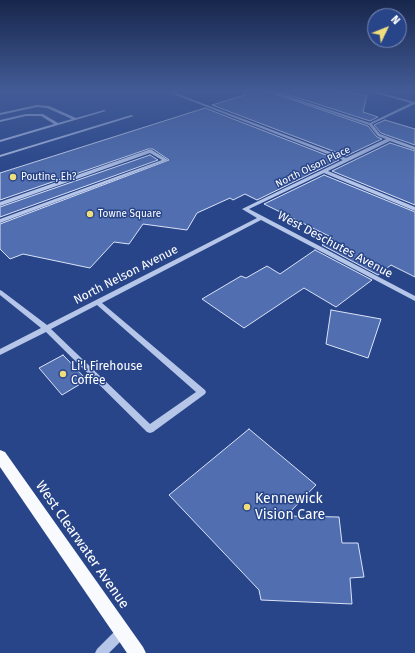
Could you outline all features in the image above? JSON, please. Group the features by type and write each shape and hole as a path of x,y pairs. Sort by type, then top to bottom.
{"main road":[{"name":"West Clearwater Avenue","path":"0,456 137,653"}],"lane":[{"path":"54,121 58,124"},
{"path":"0,141 67,121"},
{"path":"0,156 114,121"},
{"path":"247,121 346,160"},
{"path":"362,121 370,124 379,135 388,140 415,149"},
{"path":"370,124 375,121"},
{"name":"North Olson Place","path":"245,209 388,140"},
{"path":"0,204 150,151 166,160 0,221"},
{"path":"324,171 415,209"},
{"name":"West Deschutes Avenue","path":"245,209 415,299"},
{"name":"North Nelson Avenue","path":"0,352 261,218"},
{"path":"0,292 46,328 150,429 202,392 97,302"},
{"path":"101,653 122,632"}],"building":[{"path":"163,121 240,121 339,160 257,200 245,194 233,200 230,198 197,213 187,230 143,224 129,244 114,242 90,268 23,254 10,259 0,249 0,224 169,160 153,149 148,149 0,200 0,173"},
{"path":"255,121 355,121 368,126 377,137 382,139 346,156"},
{"path":"382,121 390,121 415,129 415,145 381,133 374,125"},
{"path":"390,143 415,151 415,205 332,171"},
{"path":"150,155 158,160 0,217 0,207"},
{"path":"324,175 415,212 415,277 391,265 378,275 322,245 333,238 264,204"},
{"path":"315,250 372,280 336,307 304,288 244,328 202,299 241,276 246,278 267,266 280,274"},
{"path":"331,310 381,319 368,358 326,344"},
{"name":"Li'l Firehouse Coffee","path":"63,355 87,380 62,395 39,368"},
{"name":"Kennewick Vision Care","path":"249,429 316,485 286,516 339,517 342,543 358,543 364,577 350,578 352,604 261,600 259,590 169,495"}],"place":[{"name":"Poutine, Eh?","path":"13,177"},
{"name":"Towne Square","path":"90,214"},
{"name":"Li'l Firehouse Coffee","path":"63,374"},
{"name":"Kennewick Vision Care","path":"247,507"}]}
